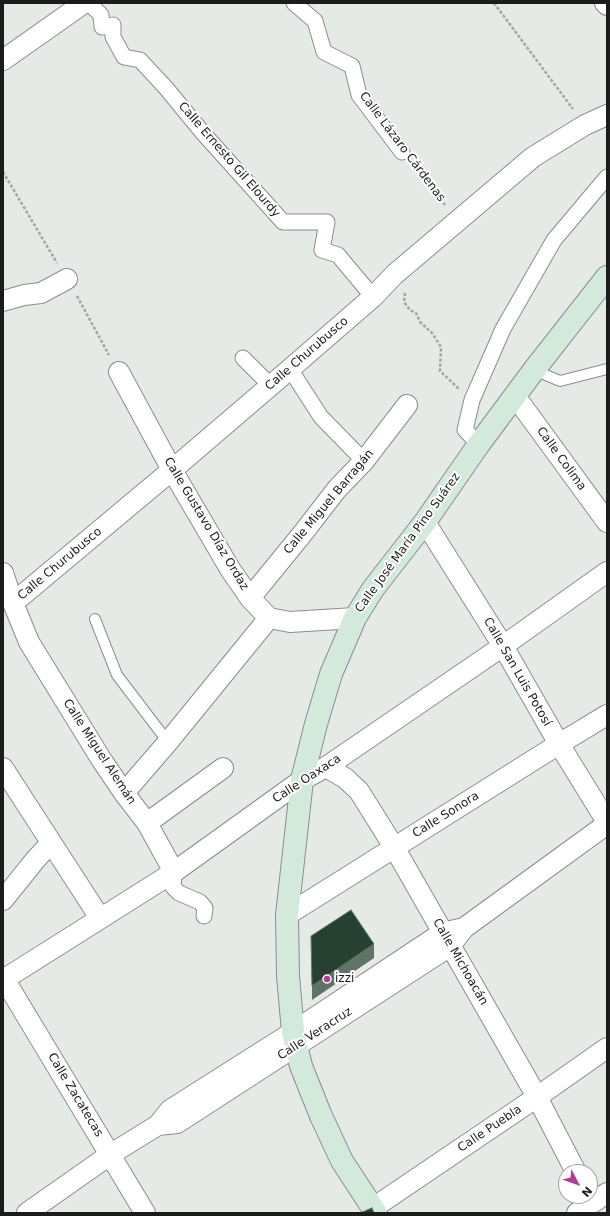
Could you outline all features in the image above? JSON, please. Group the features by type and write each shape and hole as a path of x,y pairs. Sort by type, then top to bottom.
{"main road":[{"name":"Calle José María Pino Suárez","path":"374,1210 342,1161 301,1066 295,1039 288,976 287,915 302,780 316,724 331,674 355,618 373,590 425,522 479,444 534,370 607,277"}],"street":[{"path":"3,60 84,3"},
{"name":"Calle Ernesto Gil Elourdy","path":"89,3 101,15 102,27 113,25 113,37 124,57 140,60 283,222 327,222 322,250 338,255 373,298"},
{"name":"Calle Lázaro Cárdenas","path":"294,3 315,21 324,52 352,66 360,95 402,152"},
{"name":"Calle Churubusco","path":"13,603 271,386 373,298 395,274 533,157 585,125 607,115"},
{"path":"479,444 465,430 472,400 503,329 554,240 607,177"},
{"path":"3,301 24,295 41,294 67,279"},
{"path":"243,358 271,386"},
{"path":"290,369 321,416 364,461"},
{"name":"Calle Gustavo Díaz Ordaz","path":"119,372 172,470 230,569 250,598 269,618"},
{"name":"Calle Colima","path":"515,396 607,522"},
{"name":"Calle Miguel Barragán","path":"250,598 337,489 364,461 407,405"},
{"name":"Calle San Luis Potosí","path":"425,522 504,646 559,744 607,823"},
{"name":"Calle Oaxaca","path":"5,984 100,918 174,872 302,780 326,767 504,646 607,572"},
{"name":"Calle Miguel Alemán","path":"3,573 13,603 29,642 80,727 124,793 147,823 174,872 173,887 179,893 200,902 205,908 204,916"},
{"path":"124,793 168,742 269,618 290,622 355,618"},
{"name":"Calle Sonora","path":"287,915 607,715"},
{"name":"Calle Michoacán","path":"326,767 345,778 359,791 394,847 537,1098 572,1164"},
{"path":"3,768 100,918"},
{"path":"147,823 223,768"},
{"name":"Calle Veracruz","path":"27,1213 111,1154 158,1125 170,1110 295,1039 464,928 607,823"},
{"path":"3,900 51,842"},
{"name":"Calle Zacatecas","path":"5,984 111,1154 145,1213"},
{"name":"Calle Puebla","path":"374,1210 607,1048"}],"lane":[{"path":"534,370 560,381 607,369"},
{"path":"95,619 117,675 168,742"}],"path":[{"path":"494,3 585,125"},
{"name":"Calle Lázaro Cárdenas","path":"402,152 458,221"},
{"path":"3,172 7,179"},
{"path":"395,274 406,292 404,302 410,310 416,313 420,322 432,333 440,347 440,371 472,400"}],"building":[{"name":"izzi","path":"351,910 374,944 312,986 311,936"},
{"path":"372,1208 374,1213 360,1213"}],"place":[{"name":"izzi","path":"327,979"}]}
